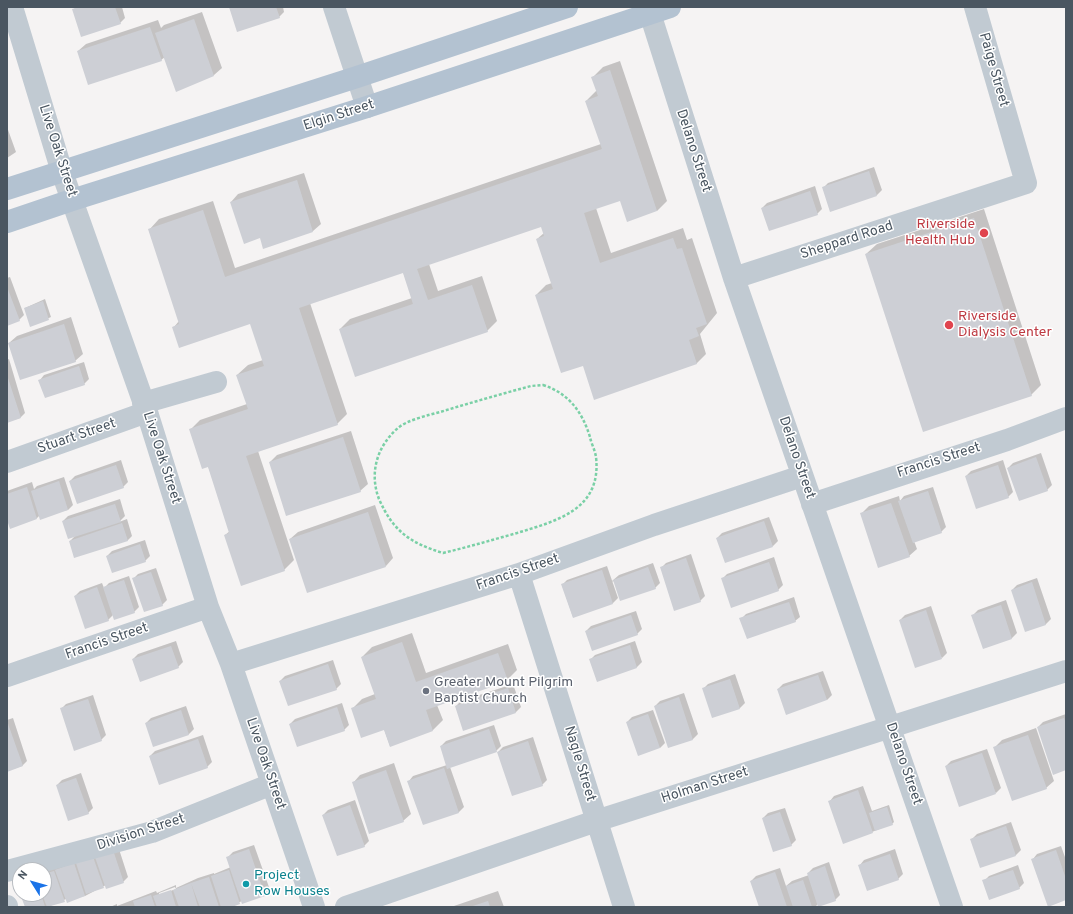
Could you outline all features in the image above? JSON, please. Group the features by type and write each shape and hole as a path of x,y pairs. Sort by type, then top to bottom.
{"main road":[{"path":"7,189 357,77 567,7"},
{"name":"Elgin Street","path":"7,222 367,107 649,10 670,7"}],"street":[{"name":"Live Oak Street","path":"12,7 62,172 145,408 208,607 231,664 314,907"},
{"path":"334,7 367,107"},
{"name":"Paige Street","path":"975,7 1011,133"},
{"name":"Delano Street","path":"649,10 734,278 891,727 952,907"},
{"name":"Sheppard Road","path":"734,278 1026,183 1011,133"},
{"name":"Stuart Street","path":"7,462 216,382"},
{"name":"Francis Street","path":"812,504 1007,440 1066,418"},
{"name":"Francis Street","path":"231,664 519,574 654,525 802,476"},
{"name":"Nagle Street","path":"519,574 624,907"},
{"name":"Francis Street","path":"7,676 208,607"},
{"name":"Holman Street","path":"346,907 596,821 1066,671"},
{"name":"Division Street","path":"7,871 152,832 272,784"}],"path":[{"path":"543,385 556,390 568,398 577,410 588,430 596,457 594,480 588,496 576,510 555,522 443,554 412,540 395,528 384,510 376,491 374,474 377,455 398,427 421,418 531,386 543,385"}],"building":[{"path":"79,7 115,7 121,24 81,37 72,9"},
{"path":"229,7 276,7 280,18 237,32"},
{"path":"194,19 214,76 176,92 155,33"},
{"path":"150,27 162,61 88,85 77,51"},
{"path":"610,70 657,211 627,222 620,201 584,213 600,263 673,238 677,249 682,248 707,324 696,328 699,336 689,340 697,364 594,400 583,366 561,373 535,295 553,289 536,239 544,236 541,227 417,269 428,300 472,285 488,332 355,377 339,329 413,304 403,273 299,308 338,425 246,456 285,571 241,586 224,535 229,533 208,467 202,469 189,429 248,409 236,375 264,366 250,324 179,348 172,327 179,324 148,229 203,210 225,277 602,149 585,101 598,96 591,77"},
{"path":"869,171 877,196 830,212 822,187"},
{"path":"297,180 313,232 263,249 260,238 244,244 230,202"},
{"path":"810,191 818,215 769,231 761,208"},
{"name":"Riverside Dialysis Center","path":"974,218 1032,396 923,432 865,254"},
{"path":"7,287 20,321 7,326"},
{"path":"43,301 49,320 30,327 24,308"},
{"path":"64,324 76,362 20,380 8,343"},
{"path":"79,366 85,385 45,398 38,380"},
{"path":"7,375 21,418 7,423"},
{"path":"343,437 361,492 286,516 269,462"},
{"path":"1036,457 1048,491 1019,501 1007,468"},
{"path":"116,465 124,488 77,504 69,481"},
{"path":"998,465 1009,498 976,509 965,476"},
{"path":"59,481 68,510 40,520 31,491"},
{"path":"27,487 37,519 10,529 7,520 7,494"},
{"path":"928,491 942,533 913,543 898,501"},
{"path":"891,503 910,557 878,568 860,513"},
{"path":"115,504 121,522 68,539 62,521"},
{"path":"368,512 386,567 307,593 289,539"},
{"path":"764,521 773,547 725,563 716,538"},
{"path":"122,523 128,541 74,558 69,541"},
{"path":"140,544 146,562 112,573 106,556"},
{"path":"686,558 701,602 674,611 660,567"},
{"path":"769,562 779,591 731,608 721,578"},
{"path":"648,567 656,589 620,601 613,580"},
{"path":"602,570 613,604 573,618 561,584"},
{"path":"151,572 163,606 144,612 132,578"},
{"path":"124,580 135,613 114,620 103,587"},
{"path":"1032,582 1046,625 1025,632 1011,590"},
{"path":"97,587 109,621 85,629 74,596"},
{"path":"789,602 796,622 747,639 739,618"},
{"path":"1001,605 1012,639 983,649 971,615"},
{"path":"926,610 942,659 915,668 899,620"},
{"path":"631,615 638,635 592,651 585,631"},
{"name":"Greater Mount Pilgrim Baptist Church","path":"402,642 416,682 498,653 508,681 426,710 433,731 390,747 384,730 361,738 351,708 376,699 361,657"},
{"path":"630,645 637,668 597,682 589,659"},
{"path":"171,646 179,668 140,682 132,659"},
{"path":"328,664 337,690 288,706 279,681"},
{"path":"818,675 827,700 786,715 777,689"},
{"path":"730,679 740,709 712,718 702,688"},
{"path":"508,688 516,713 463,731 455,706"},
{"path":"679,697 693,740 668,748 654,706"},
{"path":"88,699 102,741 74,751 60,708"},
{"path":"337,707 345,731 297,747 289,724"},
{"path":"181,710 189,735 153,747 145,723"},
{"path":"648,714 660,748 638,756 626,722"},
{"path":"1064,718 1066,724 1066,770 1053,775 1037,727"},
{"path":"7,721 23,766 7,772"},
{"path":"489,729 497,752 447,769 440,746"},
{"path":"1028,735 1047,789 1012,801 993,747"},
{"path":"198,739 208,768 159,785 149,756"},
{"path":"528,741 543,786 512,796 497,752"},
{"path":"982,753 996,794 959,807 945,766"},
{"path":"444,768 459,813 423,825 407,781"},
{"path":"386,770 404,822 369,834 352,782"},
{"path":"76,778 89,814 68,821 56,785"},
{"path":"858,790 873,833 843,844 828,801"},
{"path":"350,805 365,847 337,856 322,815"},
{"path":"887,807 893,825 875,831 869,813"},
{"path":"780,812 792,846 773,852 762,818"},
{"path":"1006,826 1016,856 980,868 970,839"},
{"path":"249,849 265,896 242,904 226,857"},
{"path":"113,850 124,883 106,889 95,857"},
{"path":"1056,850 1066,879 1066,900 1048,907 1031,859"},
{"path":"890,854 899,880 867,891 858,865"},
{"path":"93,857 104,888 86,894 76,863"},
{"path":"74,863 85,896 67,903 55,870"},
{"path":"825,866 836,901 818,907 807,873"},
{"path":"229,870 240,904 232,907 221,907 211,876"},
{"path":"1013,870 1020,889 989,900 982,880"},
{"path":"54,871 65,902 47,907 45,902 52,902 52,872"},
{"path":"775,872 787,907 759,907 750,881"},
{"path":"209,877 219,907 200,907 191,883"},
{"path":"803,880 812,907 793,907 786,886"},
{"path":"191,883 198,907 179,907 173,890"},
{"path":"171,890 176,907 157,907 153,896"},
{"path":"151,895 155,907 135,907 133,901"},
{"path":"488,901 490,907 470,907"},
{"path":"23,902 43,902 45,907 25,907"}],"place":[{"name":"Riverside Health Hub","path":"984,233"},
{"name":"Riverside Dialysis Center","path":"949,325"},
{"name":"Greater Mount Pilgrim Baptist Church","path":"426,691"},
{"name":"Project Row Houses","path":"246,884"}]}
